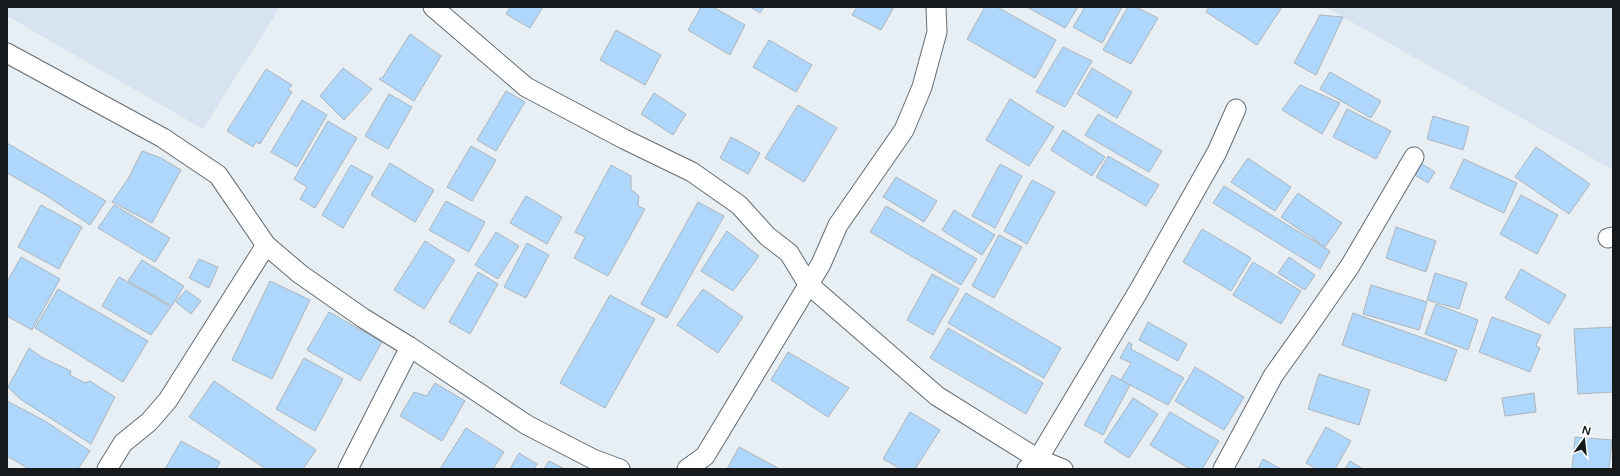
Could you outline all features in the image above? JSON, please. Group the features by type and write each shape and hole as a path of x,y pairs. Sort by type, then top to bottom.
{"street":[{"path":"433,7 526,87 624,139 692,172 739,205 767,236 789,253 808,284 937,396 1032,464 1063,469"},
{"path":"686,469 705,456 821,264 838,225 904,130 922,87 937,32 936,7"},
{"path":"8,57 163,138 218,175 266,245 300,274 363,318 410,347 527,425 593,459 620,469"},
{"path":"1032,464 1138,292 1217,152 1236,109"},
{"path":"1223,469 1272,376 1350,266 1414,158"},
{"path":"107,469 123,443 149,422 168,400 266,245"},
{"path":"348,469 410,347"}],"shaded area":[{"path":"7,7 280,7 203,129 7,16"},
{"path":"1326,7 1613,7 1613,170 1343,17"}],"building":[{"path":"510,7 543,7 530,28 506,14"},
{"path":"701,7 713,7 745,25 730,55 688,30"},
{"path":"750,7 764,7 760,13"},
{"path":"857,7 894,7 881,30 852,15"},
{"path":"985,7 997,7 1056,40 1035,78 967,39"},
{"path":"1027,7 1078,7 1065,28"},
{"path":"1085,7 1122,7 1102,43 1073,27"},
{"path":"1128,7 1136,7 1158,18 1131,64 1103,50"},
{"path":"1209,7 1282,7 1257,45 1206,12"},
{"path":"1320,15 1343,17 1316,75 1294,63"},
{"path":"616,30 661,55 645,85 600,60"},
{"path":"410,34 441,56 414,101 379,79 383,77"},
{"path":"769,40 812,65 796,92 753,67"},
{"path":"1063,47 1092,61 1065,107 1036,92"},
{"path":"343,68 372,89 344,120 320,96"},
{"path":"1092,68 1132,92 1117,118 1077,94"},
{"path":"266,69 292,85 288,90 292,92 260,144 256,142 253,147 227,131"},
{"path":"1330,72 1381,101 1371,118 1320,89"},
{"path":"1300,85 1340,103 1322,134 1282,110"},
{"path":"506,91 525,102 496,151 477,140"},
{"path":"654,93 686,114 673,135 641,114"},
{"path":"389,94 412,107 388,149 365,136"},
{"path":"1010,99 1054,127 1029,166 986,140"},
{"path":"302,100 327,115 297,167 271,152"},
{"path":"798,105 837,128 804,182 765,158"},
{"path":"1347,109 1391,131 1376,159 1333,137"},
{"path":"1098,114 1162,151 1149,172 1085,135"},
{"path":"1433,116 1469,127 1463,150 1427,139"},
{"path":"328,121 357,138 315,208 300,199 307,187 294,179"},
{"path":"1063,130 1105,157 1092,176 1051,150"},
{"path":"731,137 760,153 748,174 720,158"},
{"path":"7,143 106,201 90,225 44,194 7,173"},
{"path":"471,146 496,160 472,201 447,187"},
{"path":"1536,147 1590,184 1569,214 1515,177"},
{"path":"142,151 161,158 181,170 152,223 112,202 128,179"},
{"path":"1108,156 1159,185 1146,206 1096,177"},
{"path":"1248,158 1291,187 1275,211 1231,182"},
{"path":"1464,159 1517,183 1504,213 1450,188"},
{"path":"390,163 434,190 415,222 371,195"},
{"path":"1000,164 1022,176 995,228 972,216"},
{"path":"1422,164 1435,172 1428,183 1415,175"},
{"path":"351,165 373,177 343,228 322,215"},
{"path":"611,165 631,176 631,189 639,196 638,206 645,209 608,276 574,258 585,237 575,232"},
{"path":"896,177 937,201 924,222 883,197"},
{"path":"1032,180 1055,192 1027,244 1004,231"},
{"path":"1224,186 1330,251 1320,269 1213,203"},
{"path":"1298,193 1342,223 1325,247 1281,217"},
{"path":"1521,195 1558,215 1537,254 1500,234"},
{"path":"526,196 562,217 547,244 510,223"},
{"path":"446,201 485,222 469,252 429,230"},
{"path":"698,202 724,216 667,318 641,304"},
{"path":"41,205 82,227 59,269 18,247"},
{"path":"114,205 170,238 155,262 98,228"},
{"path":"886,206 977,259 961,285 870,232"},
{"path":"954,210 995,235 982,255 942,230"},
{"path":"1396,227 1436,241 1426,272 1386,258"},
{"path":"1202,229 1251,258 1231,291 1183,262"},
{"path":"727,231 759,256 733,291 701,271"},
{"path":"496,232 519,246 498,279 475,265"},
{"path":"999,235 1022,247 994,298 972,286"},
{"path":"425,241 455,260 424,309 394,290"},
{"path":"527,243 549,255 526,298 504,287"},
{"path":"21,257 60,279 32,330 7,316 7,282"},
{"path":"1289,257 1315,275 1305,290 1278,273"},
{"path":"199,259 218,267 209,288 189,278"},
{"path":"142,260 184,286 172,306 128,281"},
{"path":"1253,262 1301,291 1281,324 1233,295"},
{"path":"1521,269 1566,295 1549,324 1505,298"},
{"path":"478,272 498,284 470,334 449,322"},
{"path":"1435,273 1467,283 1459,309 1427,300"},
{"path":"932,274 959,289 933,335 907,320"},
{"path":"119,277 171,307 151,335 102,306"},
{"path":"270,281 310,300 272,379 232,360"},
{"path":"1371,285 1427,302 1419,330 1363,314"},
{"path":"58,289 148,341 123,382 35,328"},
{"path":"703,289 743,317 718,353 677,325"},
{"path":"186,290 201,301 191,314 176,302"},
{"path":"966,293 1061,348 1044,378 948,323"},
{"path":"610,295 655,319 605,408 560,383"},
{"path":"1436,304 1478,320 1468,350 1425,334"},
{"path":"329,312 382,342 360,381 307,350"},
{"path":"1353,313 1457,350 1446,381 1342,345"},
{"path":"1492,317 1541,335 1536,346 1540,348 1530,372 1479,352"},
{"path":"1148,322 1187,344 1178,361 1139,340"},
{"path":"1613,327 1613,392 1578,394 1574,329"},
{"path":"948,328 1043,383 1026,414 930,358"},
{"path":"1129,342 1132,344 1131,349 1184,378 1168,405 1121,380 1131,363 1120,358"},
{"path":"29,348 41,357 71,371 70,375 85,383 90,381 115,397 91,444 20,399 8,387"},
{"path":"788,352 849,388 828,417 771,380"},
{"path":"304,358 343,379 315,431 276,409"},
{"path":"1195,367 1244,397 1224,430 1175,401"},
{"path":"1319,374 1370,390 1359,425 1308,409"},
{"path":"1112,375 1130,385 1103,435 1084,425"},
{"path":"214,381 316,450 303,469 266,469 189,417"},
{"path":"435,383 465,401 442,441 400,416 414,392 427,396"},
{"path":"1534,393 1536,412 1505,416 1502,398"},
{"path":"1133,398 1158,414 1129,458 1104,442"},
{"path":"7,401 45,421 90,451 78,469 29,469 7,456"},
{"path":"910,412 940,430 915,469 901,469 883,459"},
{"path":"1170,412 1219,441 1202,469 1190,469 1150,445"},
{"path":"1326,427 1351,441 1335,469 1317,469 1306,463"},
{"path":"466,428 504,452 493,469 440,469"},
{"path":"1575,437 1612,440 1609,469 1572,469"},
{"path":"181,441 220,462 216,469 165,469"},
{"path":"739,447 778,468 778,469 727,469"},
{"path":"519,453 537,464 534,469 510,469"},
{"path":"1263,459 1281,469 1258,469"},
{"path":"549,461 565,469 544,469"},
{"path":"1350,461 1363,469 1345,469"}]}
